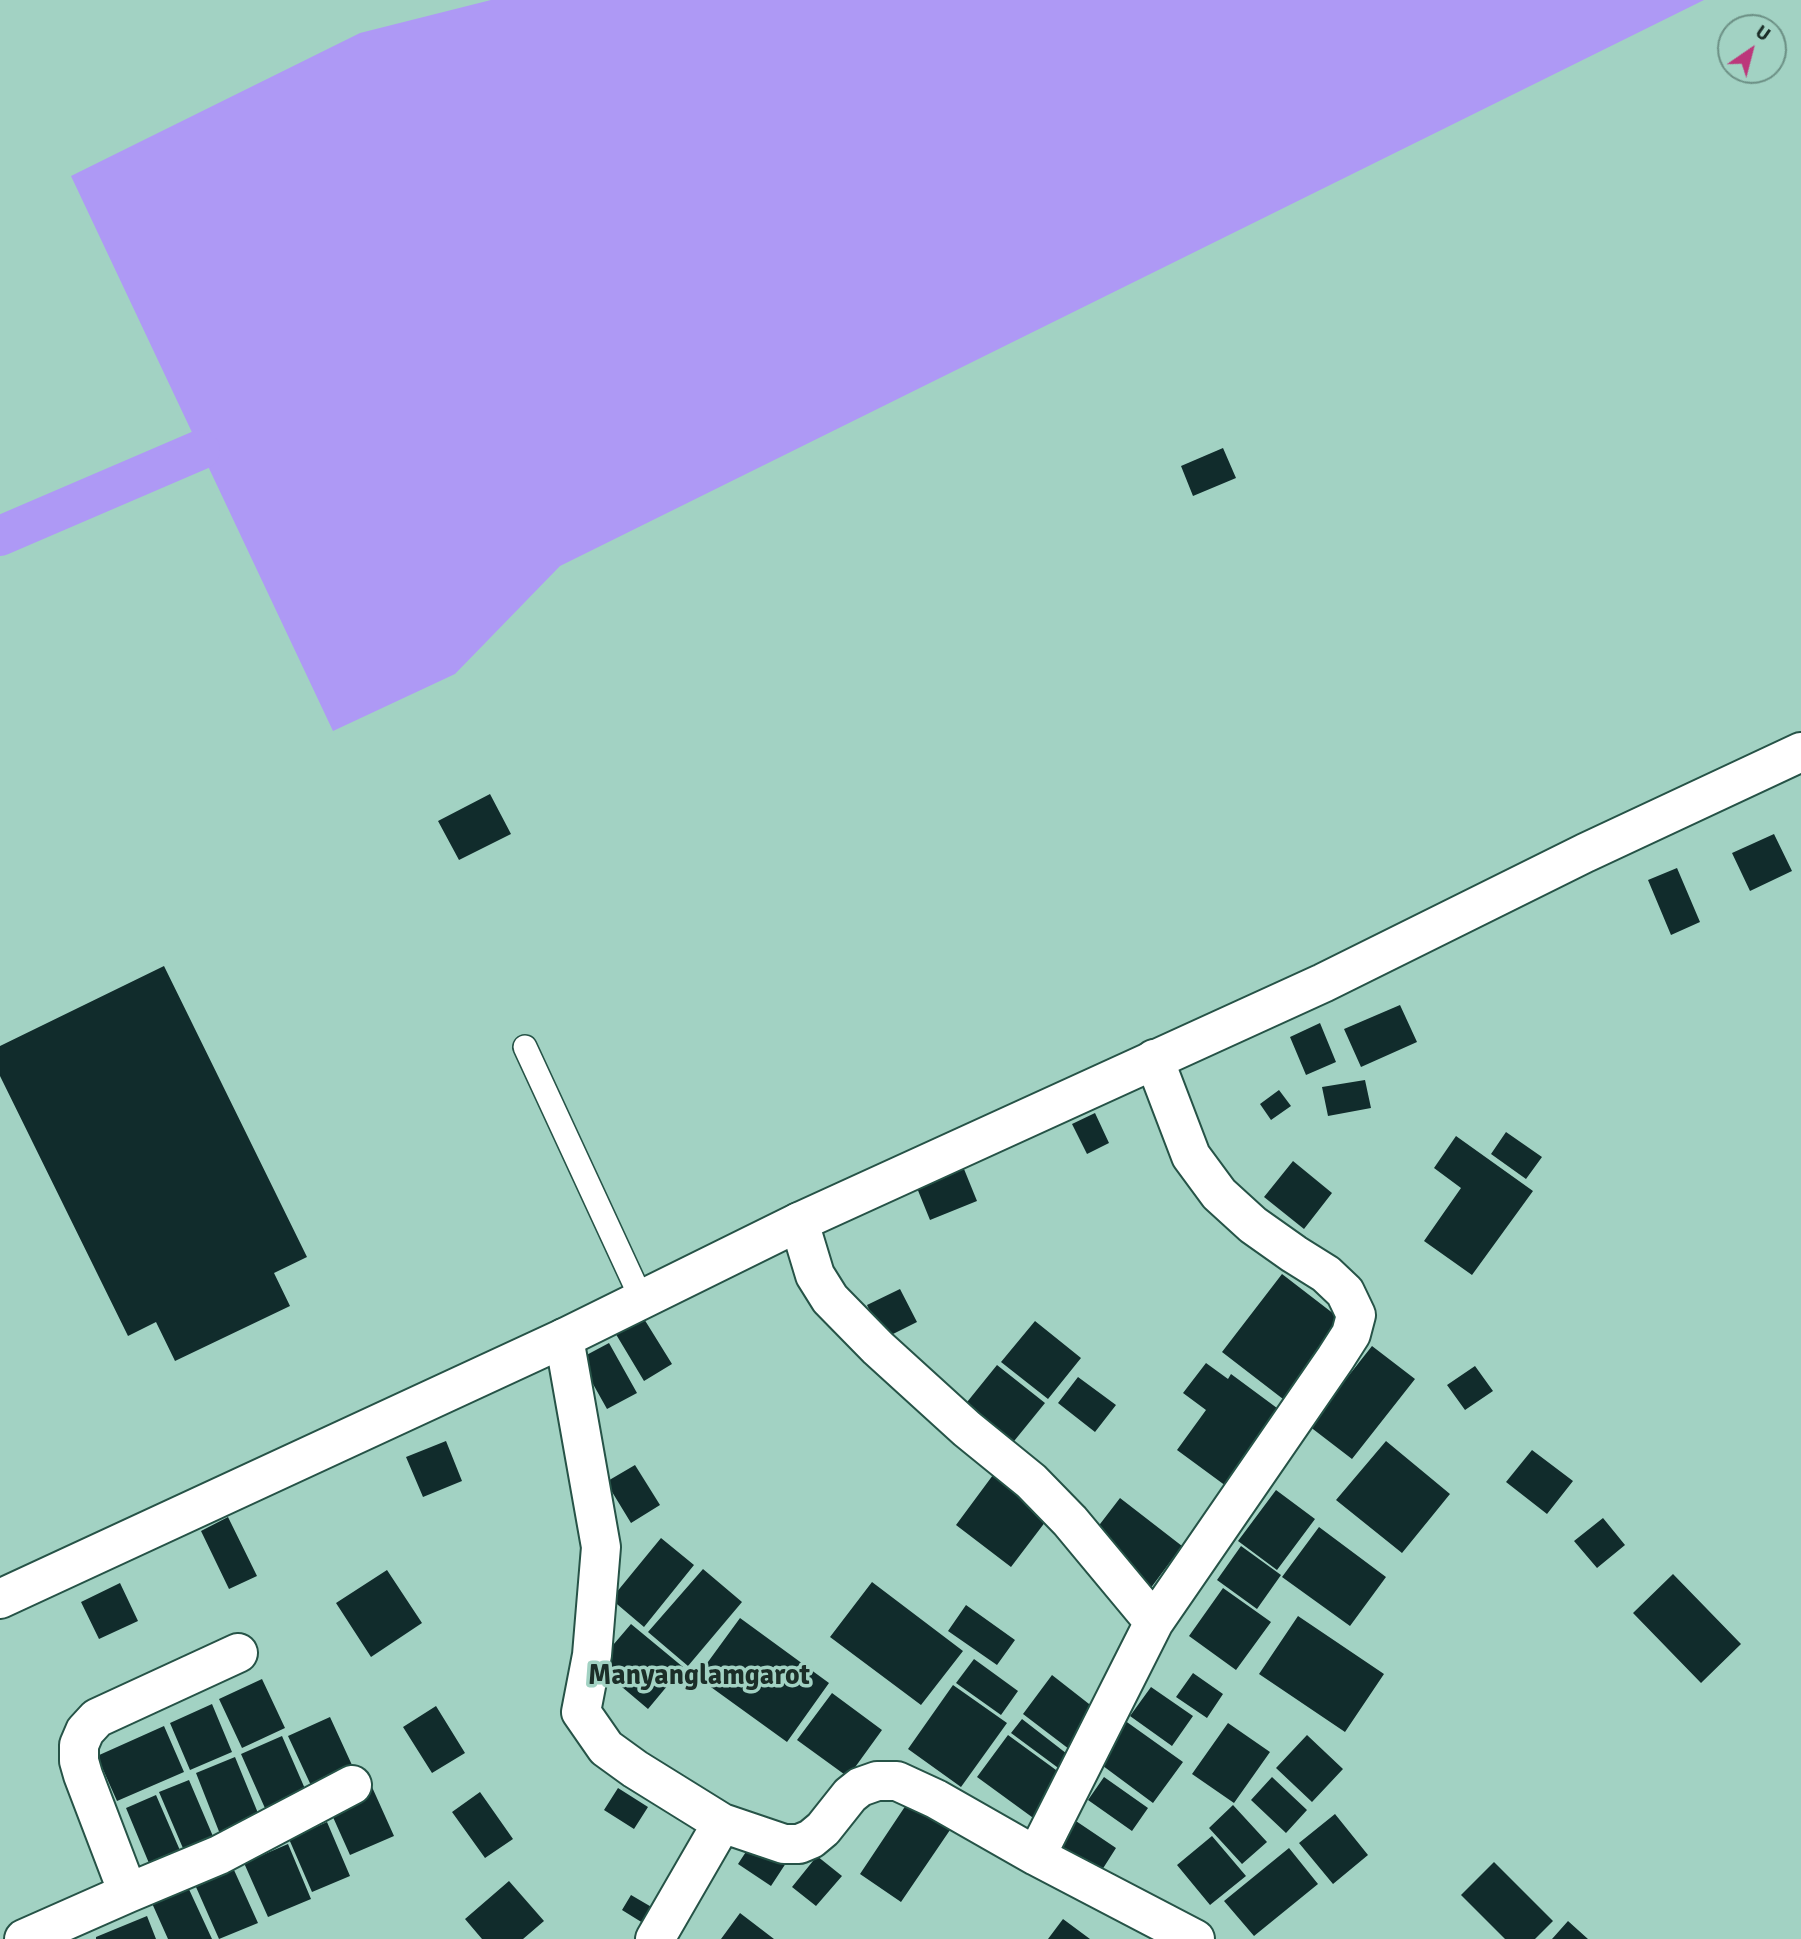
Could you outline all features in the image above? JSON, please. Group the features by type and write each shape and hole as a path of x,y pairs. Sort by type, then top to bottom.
{"street":[{"path":"0,1599 564,1338 799,1222 1323,983 1585,853 1801,752"},
{"path":"1036,1856 1154,1622 1335,1359 1351,1334 1356,1315 1345,1292 1326,1273 1253,1225 1219,1194 1191,1156 1154,1059"},
{"path":"799,1222 815,1275 830,1299 878,1348 967,1429 1031,1481 1070,1521 1154,1622"},
{"path":"564,1338 601,1547 592,1655 581,1712 606,1748 722,1823 784,1844 799,1844 810,1839 823,1829 860,1787 877,1781 897,1781 936,1799 1036,1856 1195,1939"},
{"path":"128,1893 81,1768 79,1745 85,1731 97,1718 238,1653"},
{"path":"24,1939 219,1855 352,1785"},
{"path":"655,1939 722,1823"}],"lane":[{"path":"524,1047 642,1300"}],"shaded area":[{"path":"491,0 1704,0 560,566 455,674 333,731 71,176 360,33"}],"building":[{"path":"1223,448 1236,478 1193,496 1181,466"},
{"path":"490,794 511,834 459,860 438,821"},
{"path":"1774,834 1792,871 1750,891 1732,853"},
{"path":"1677,868 1700,922 1671,935 1648,880"},
{"path":"164,966 307,1257 274,1273 290,1306 175,1361 156,1322 128,1336 0,1076 0,1046"},
{"path":"1400,1005 1417,1042 1361,1067 1344,1029"},
{"path":"1320,1023 1336,1062 1306,1075 1290,1037"},
{"path":"1365,1080 1371,1108 1328,1116 1322,1087"},
{"path":"1279,1090 1291,1106 1271,1120 1260,1104"},
{"path":"1095,1113 1109,1143 1087,1154 1072,1124"},
{"path":"1506,1132 1542,1157 1526,1179 1491,1154"},
{"path":"1456,1136 1533,1191 1472,1275 1424,1241 1461,1188 1434,1168"},
{"path":"1293,1161 1332,1193 1304,1229 1264,1197"},
{"path":"964,1169 977,1201 930,1220 917,1188"},
{"path":"1282,1274 1343,1321 1283,1399 1222,1352"},
{"path":"900,1289 917,1322 883,1339 867,1305"},
{"path":"641,1314 672,1364 644,1381 614,1331"},
{"path":"1035,1321 1081,1358 1048,1399 1001,1362"},
{"path":"609,1343 637,1393 607,1409 579,1359"},
{"path":"1372,1346 1415,1379 1352,1459 1309,1426"},
{"path":"1206,1363 1228,1379 1231,1374 1281,1411 1226,1486 1177,1450 1206,1410 1183,1393"},
{"path":"997,1365 1045,1403 1006,1451 959,1412"},
{"path":"1475,1366 1493,1391 1465,1410 1447,1385"},
{"path":"1078,1377 1116,1405 1095,1432 1058,1403"},
{"path":"446,1441 462,1481 423,1497 406,1457"},
{"path":"1386,1441 1450,1494 1402,1553 1336,1500"},
{"path":"1532,1450 1573,1481 1547,1514 1506,1482"},
{"path":"635,1465 660,1505 631,1523 606,1482"},
{"path":"993,1475 1049,1517 1011,1567 956,1525"},
{"path":"1276,1490 1315,1519 1277,1570 1238,1541"},
{"path":"1120,1498 1182,1546 1150,1589 1087,1541"},
{"path":"228,1517 257,1576 229,1589 201,1531"},
{"path":"1603,1518 1625,1545 1597,1568 1574,1541"},
{"path":"1319,1527 1386,1577 1350,1626 1282,1577"},
{"path":"661,1538 694,1565 644,1627 611,1599"},
{"path":"1241,1546 1281,1575 1257,1609 1217,1580"},
{"path":"703,1569 742,1602 688,1666 648,1632"},
{"path":"387,1570 422,1623 371,1657 336,1603"},
{"path":"1673,1574 1741,1644 1701,1683 1633,1613"},
{"path":"872,1582 963,1651 921,1705 830,1637"},
{"path":"120,1583 138,1621 99,1639 81,1602"},
{"path":"1223,1588 1271,1622 1236,1670 1189,1636"},
{"path":"966,1605 1015,1640 997,1665 948,1631"},
{"path":"1298,1616 1384,1674 1345,1732 1259,1674"},
{"path":"740,1618 829,1683 787,1742 697,1677"},
{"path":"631,1624 683,1667 648,1709 596,1665"},
{"path":"974,1659 1018,1691 1001,1715 956,1683"},
{"path":"1193,1673 1223,1694 1207,1718 1176,1697"},
{"path":"1052,1675 1098,1711 1069,1749 1023,1714"},
{"path":"262,1679 285,1728 242,1748 219,1699"},
{"path":"953,1685 1007,1723 961,1787 908,1749"},
{"path":"1151,1687 1193,1716 1172,1746 1130,1716"},
{"path":"832,1693 882,1730 848,1777 797,1740"},
{"path":"212,1704 232,1752 190,1770 170,1723"},
{"path":"436,1706 465,1753 432,1773 403,1727"},
{"path":"330,1717 357,1776 315,1794 288,1736"},
{"path":"1022,1719 1071,1757 1061,1770 1011,1733"},
{"path":"1124,1720 1183,1762 1153,1803 1095,1760"},
{"path":"1228,1723 1270,1752 1234,1803 1192,1774"},
{"path":"164,1726 184,1772 117,1801 97,1756"},
{"path":"1008,1735 1067,1778 1036,1820 977,1777"},
{"path":"1307,1735 1343,1769 1312,1802 1276,1768"},
{"path":"282,1736 309,1798 268,1815 241,1754"},
{"path":"235,1757 260,1818 220,1834 196,1773"},
{"path":"1104,1777 1148,1808 1132,1831 1088,1800"},
{"path":"1272,1777 1307,1810 1286,1833 1251,1800"},
{"path":"189,1780 215,1841 185,1853 159,1792"},
{"path":"372,1787 394,1836 350,1855 328,1806"},
{"path":"618,1788 648,1807 634,1829 604,1810"},
{"path":"480,1792 513,1839 485,1858 452,1812"},
{"path":"156,1795 182,1855 151,1868 126,1808"},
{"path":"908,1802 950,1830 901,1902 860,1874"},
{"path":"1233,1805 1267,1842 1242,1864 1209,1828"},
{"path":"1335,1814 1368,1855 1333,1884 1299,1843"},
{"path":"1070,1817 1116,1848 1095,1881 1048,1849"},
{"path":"327,1822 350,1876 312,1892 289,1839"},
{"path":"1212,1836 1246,1876 1210,1905 1177,1865"},
{"path":"755,1838 788,1860 771,1886 738,1864"},
{"path":"288,1844 311,1899 268,1917 244,1863"},
{"path":"1289,1848 1318,1884 1254,1936 1224,1901"},
{"path":"817,1856 842,1876 816,1906 792,1887"},
{"path":"1494,1862 1553,1921 1535,1939 1505,1939 1461,1895"},
{"path":"234,1870 258,1923 219,1939 196,1887"},
{"path":"509,1881 544,1921 523,1939 482,1939 465,1919"},
{"path":"187,1885 212,1939 168,1939 151,1901"},
{"path":"631,1895 660,1912 651,1928 622,1910"},
{"path":"740,1913 774,1939 721,1939"},
{"path":"147,1916 156,1939 96,1939 96,1937"},
{"path":"1063,1919 1090,1939 1048,1939"},
{"path":"1568,1921 1588,1939 1552,1939"}],"waterway":[{"path":"0,536 200,450"}],"district":[{"name":"Manyanglamgarot","path":"699,1677"}]}
